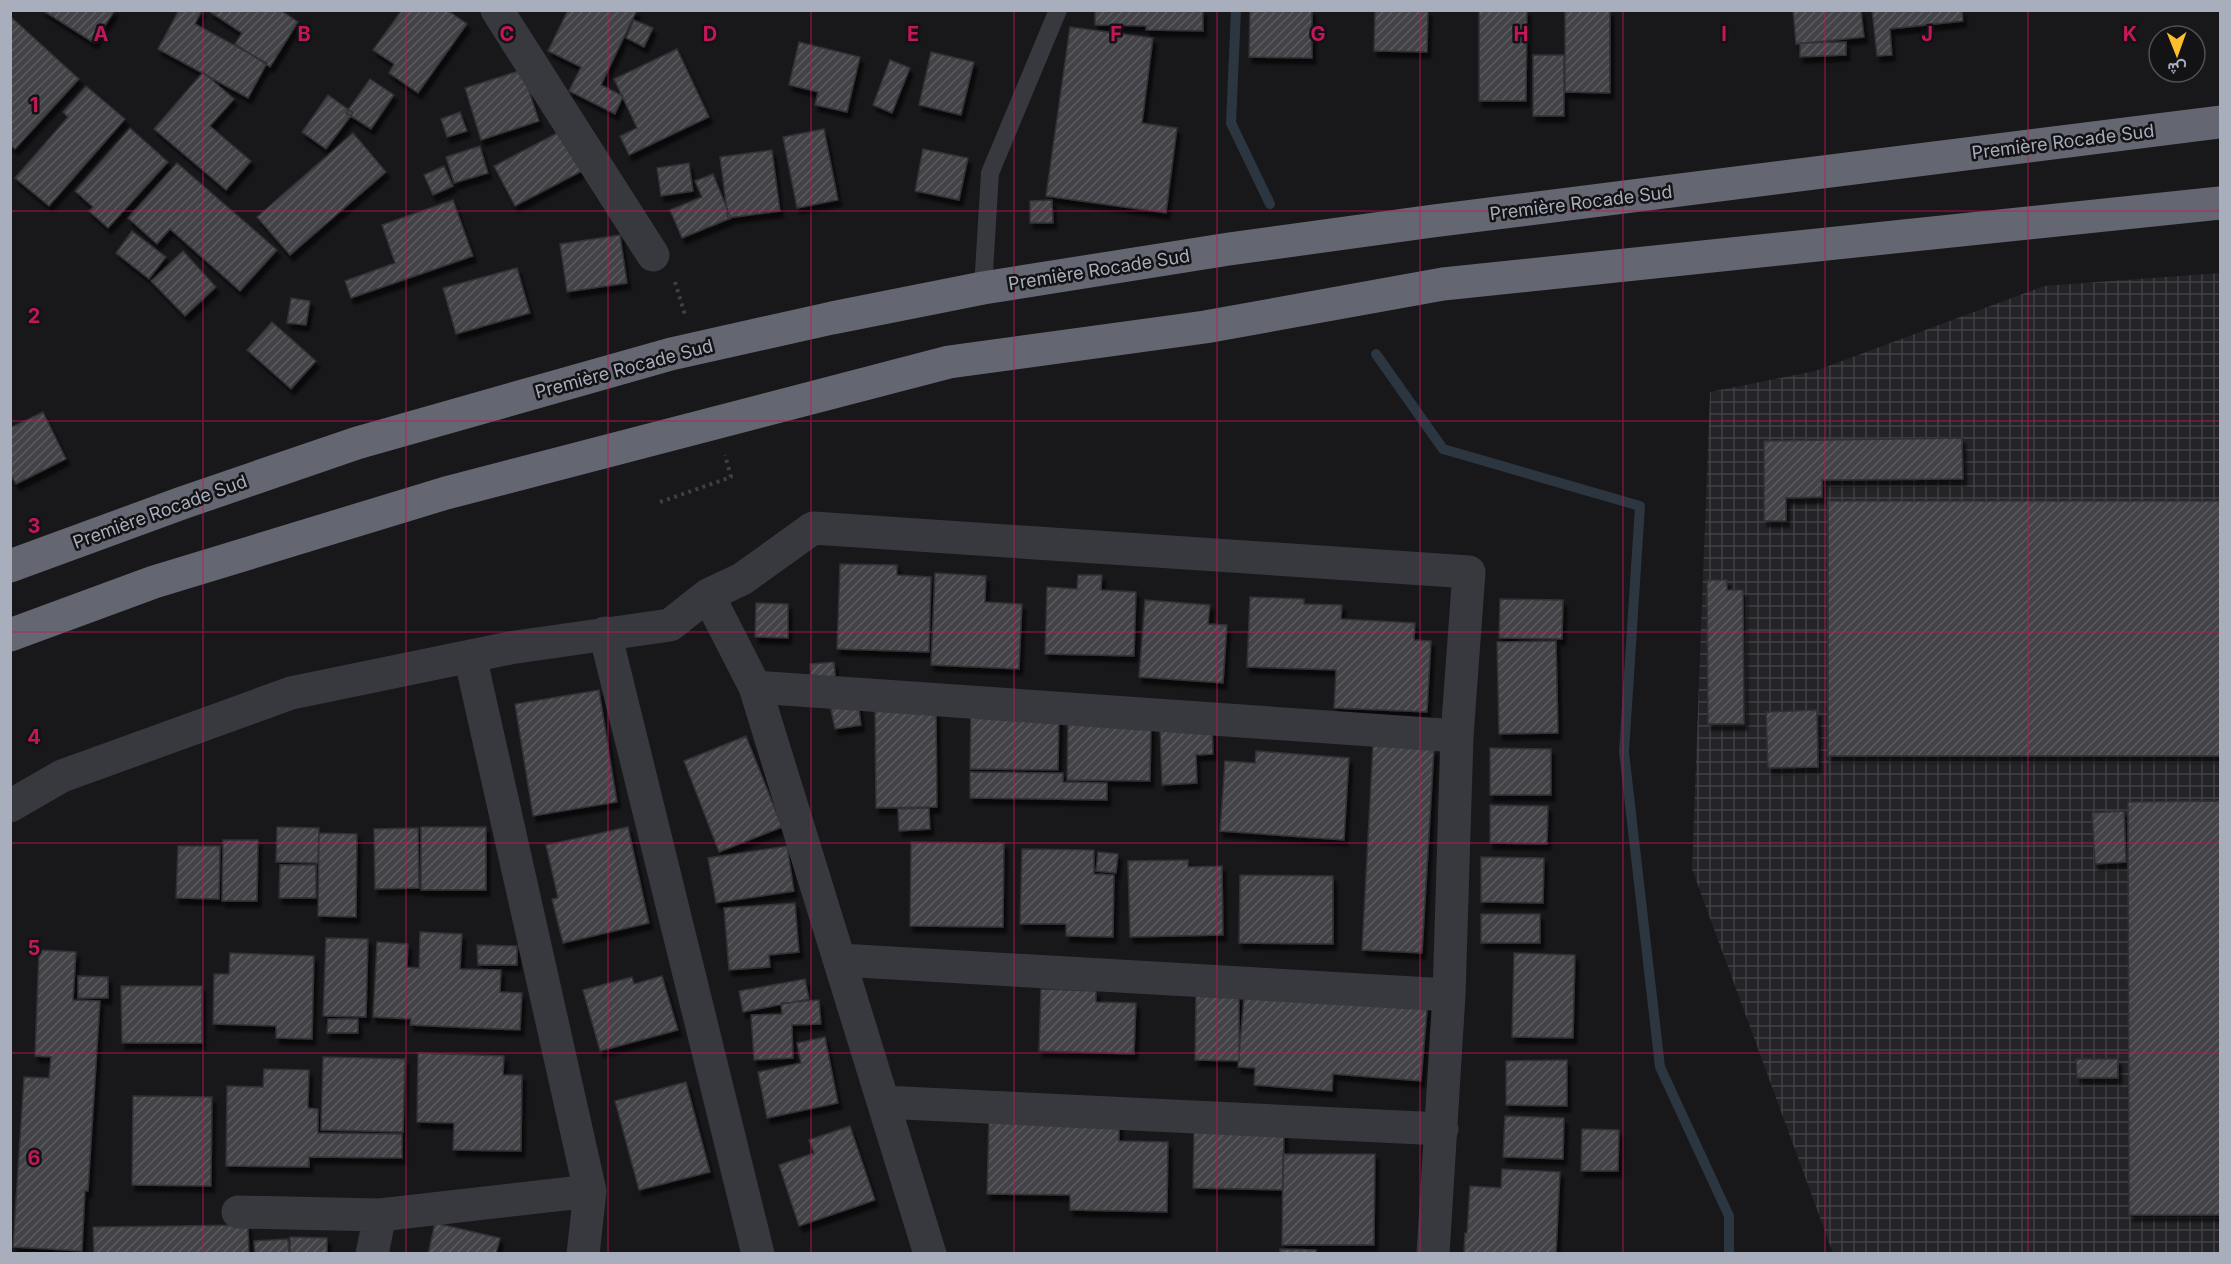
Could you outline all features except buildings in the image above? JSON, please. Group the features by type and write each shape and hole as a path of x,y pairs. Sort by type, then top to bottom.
{"highway":[{"name":"Première Rocade Sud","path":"10,566 182,503 368,440 671,354 832,318 983,288 1196,254 1421,223 2220,122"},
{"path":"10,635 154,582 446,493 949,362 1205,327 1443,284 2217,204"}],"street":[{"path":"497,10 653,255"},
{"path":"10,806 62,776 291,693 470,656 604,633 670,625 708,595 742,579 813,528 1469,572 1457,736 1449,994 1433,1254"},
{"path":"708,595 755,687 930,1254"},
{"path":"604,633 758,1254"},
{"path":"470,656 590,1191 583,1254"},
{"path":"755,687 1457,736"},
{"path":"840,960 1449,994"},
{"path":"883,1102 1442,1129"},
{"path":"238,1212 380,1215 590,1191"},
{"path":"372,1254 380,1215"}],"lane":[{"path":"983,288 990,173 1058,10"}],"path":[{"path":"660,502 731,477"}],"shaded area":[{"path":"2220,273 2220,1253 1833,1253 1692,869 1710,392 1815,371 2044,286"}],"waterway":[{"path":"1236,10 1231,123 1270,204"},
{"path":"1376,354 1443,449 1640,506 1624,752 1660,1067 1729,1216 1729,1254"}]}
